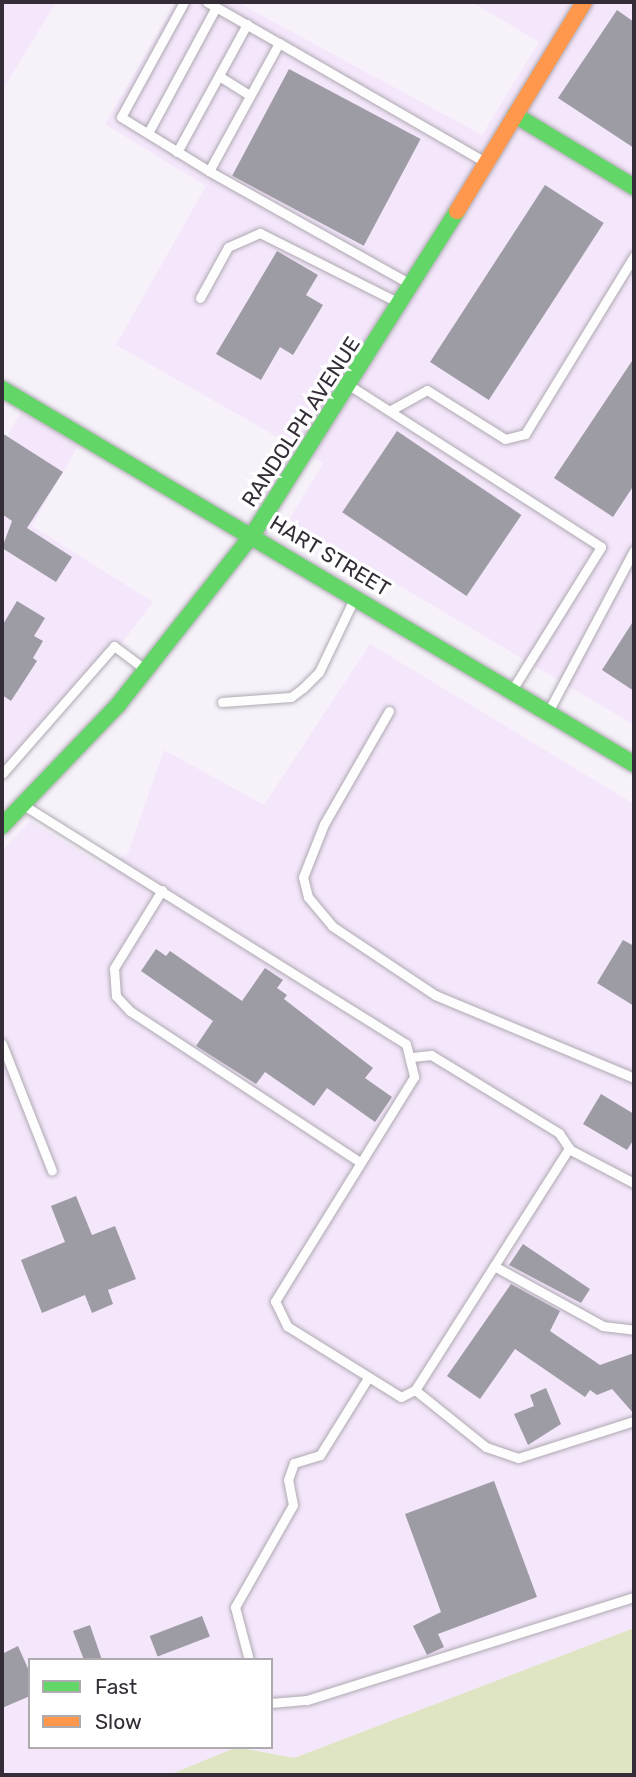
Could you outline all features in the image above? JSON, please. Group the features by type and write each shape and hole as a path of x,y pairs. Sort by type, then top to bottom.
{"main road":[{"name":"RANDOLPH AVENUE","path":"2,826 147,671 253,534 351,386 584,2"},
{"path":"515,115 634,187"},
{"name":"HART STREET","path":"2,389 253,534 634,764"}],"lane":[{"path":"184,2 121,117 209,171 412,285"},
{"path":"207,2 486,162"},
{"path":"148,133 216,7"},
{"path":"177,152 247,24"},
{"path":"209,171 279,43"},
{"path":"219,76 250,95"},
{"path":"200,298 228,247 260,233 400,304"},
{"path":"391,410 426,390 505,439 525,434 634,256"},
{"path":"351,386 601,547 512,690"},
{"path":"548,712 633,553"},
{"path":"222,702 291,697 303,688 319,672 356,596"},
{"path":"2,774 114,646 147,671"},
{"path":"388,711 324,824 303,877 308,897 332,926 435,995 634,1078"},
{"path":"23,805 392,1032 412,1057 414,1077 279,1288 275,1306 287,1326 394,1395 415,1390 569,1149"},
{"path":"162,890 114,968 116,996 131,1011 360,1162"},
{"path":"2,1044 52,1171"},
{"path":"412,1057 431,1055 559,1133 569,1149 634,1183"},
{"path":"494,1265 603,1326 634,1330"},
{"path":"248,1658 235,1607 293,1505 288,1480 294,1463 320,1455 368,1378"},
{"path":"415,1390 486,1447 518,1458 634,1420"},
{"path":"273,1703 318,1696 634,1597"}],"shaded area":[{"path":"2,2 56,2 2,91"},
{"path":"176,2 237,2 482,135 539,42 472,2 634,2 634,725 289,520 323,463 116,345 206,186 105,124"},
{"path":"21,412 79,444 32,526 153,602 103,668 2,770 2,445"},
{"path":"370,644 634,804 634,1628 294,1758 251,1749 273,1749 273,1658 28,1658 28,1749 232,1749 169,1775 2,1775 2,851 30,821 105,867 128,853 164,750 264,805"}],"green space":[{"path":"634,1628 634,1775 169,1775 232,1749 247,1749 294,1758"}],"building":[{"path":"617,10 634,22 634,148 558,98"},
{"path":"289,69 421,139 364,246 232,176"},
{"path":"545,185 604,223 489,400 430,362"},
{"path":"277,251 318,275 306,295 323,305 293,355 280,347 261,380 216,354"},
{"path":"634,358 634,485 613,517 554,478"},
{"path":"397,431 521,515 467,596 342,512"},
{"path":"2,433 63,472 27,528 72,557 56,582 2,548 12,521 2,514"},
{"path":"17,601 45,618 34,636 43,641 33,658 37,661 11,701 2,695 2,626"},
{"path":"634,620 634,691 602,670"},
{"path":"623,940 634,946 634,1006 597,983"},
{"path":"156,949 166,956 170,951 242,1001 265,968 283,980 277,988 287,995 284,999 373,1068 365,1078 392,1097 375,1122 327,1088 314,1106 265,1072 256,1084 196,1046 213,1021 141,971"},
{"path":"601,1094 634,1114 634,1139 627,1150 583,1124"},
{"path":"76,1196 92,1235 115,1226 136,1279 108,1290 113,1304 92,1313 85,1295 42,1313 21,1260 65,1242 51,1206"},
{"path":"523,1244 590,1289 581,1303 509,1265"},
{"path":"511,1284 560,1311 550,1331 600,1365 634,1353 634,1414 612,1389 597,1395 590,1390 585,1397 515,1349 480,1399 447,1376"},
{"path":"546,1388 561,1424 528,1445 514,1414 534,1406 530,1395"},
{"path":"494,1481 537,1597 438,1634 444,1647 427,1655 413,1626 441,1612 405,1514"},
{"path":"202,1616 210,1637 158,1657 150,1636"},
{"path":"90,1625 101,1658 83,1658 73,1631"},
{"path":"18,1646 28,1668 28,1697 2,1708 2,1654"}],"traffic: fast":[{"path":"515,115 634,187"},
{"path":"2,826 118,705 253,534 457,211"},
{"path":"2,389 634,764"}],"traffic: slow":[{"path":"457,211 584,2"}]}
